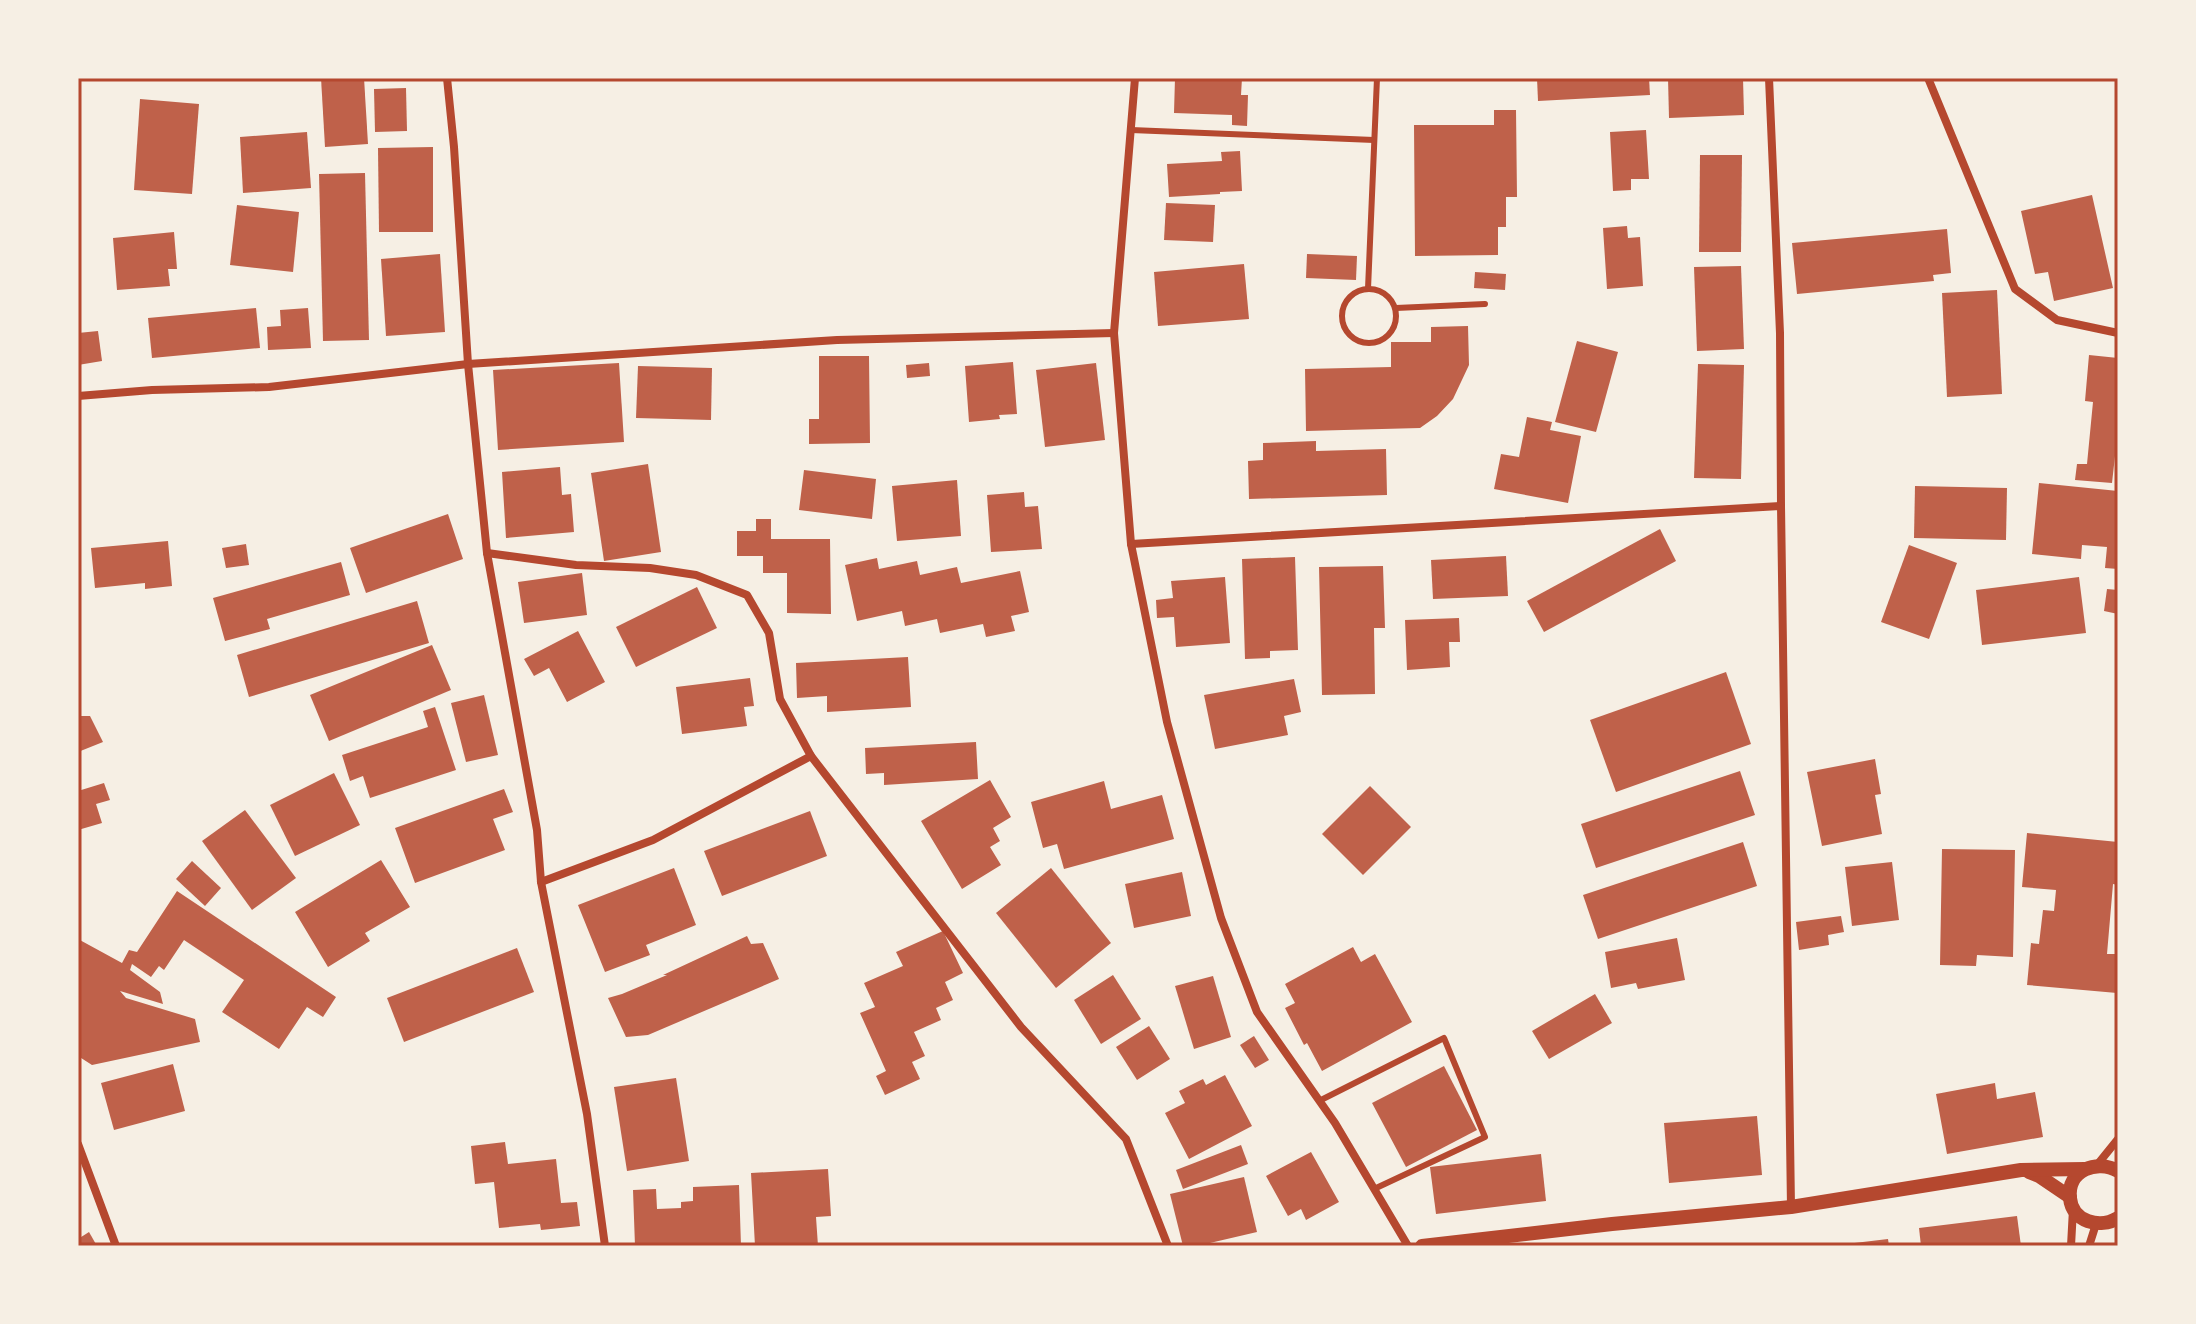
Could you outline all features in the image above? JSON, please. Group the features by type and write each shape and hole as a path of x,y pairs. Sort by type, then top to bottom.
{"street":[{"path":"447,78 468,364 487,553 537,830 541,882 587,1114 605,1246"},
{"path":"1135,78 1114,333 1131,544 1167,722 1221,918 1257,1012 1335,1123 1408,1246"},
{"path":"1769,78 1780,333 1791,1207"},
{"path":"1928,78 2015,289 2057,320 2118,333"},
{"path":"78,396 152,390 269,387 468,364 837,340 1114,333"},
{"path":"1131,544 1781,506"},
{"path":"487,553 576,565 650,568 696,575 747,595 769,633 780,699 811,756 1021,1027 1126,1139 1168,1246"},
{"path":"541,882 653,840 811,756"},
{"path":"2071,1246 2073,1180 2114,1148 2118,1139"},
{"path":"78,1144 116,1246"},
{"path":"1422,1246 1791,1207 2021,1170 2107,1166 2118,1171"},
{"path":"2021,1170 2039,1176 2071,1202 2087,1222 2111,1225"},
{"path":"2089,1246 2111,1225"}],"lane":[{"path":"1368,289 1377,78"},
{"path":"1131,130 1374,140"},
{"path":"1360,290 1377,290 1385,294 1396,308 1395,326 1383,339 1365,343 1350,335 1345,327 1343,310 1346,301 1360,290"},
{"path":"1396,308 1485,304"},
{"path":"1319,1101 1444,1038 1485,1137 1374,1189"}],"building":[{"path":"321,78 364,78 368,144 325,147"},
{"path":"1175,78 1242,78 1241,95 1248,95 1247,126 1232,125 1232,115 1174,113"},
{"path":"1537,78 1649,78 1650,95 1538,101"},
{"path":"1668,78 1743,78 1744,115 1669,118"},
{"path":"406,88 407,131 375,132 374,89"},
{"path":"140,99 199,104 192,194 134,190"},
{"path":"1494,110 1516,110 1517,197 1506,197 1506,227 1498,227 1498,255 1415,256 1414,125 1494,125"},
{"path":"1646,130 1649,179 1631,179 1631,190 1613,191 1610,132"},
{"path":"307,132 311,188 243,193 240,137"},
{"path":"433,147 433,232 379,232 378,148"},
{"path":"1240,151 1242,191 1169,197 1167,164 1222,161 1221,152"},
{"path":"1700,155 1742,155 1741,252 1699,252"},
{"path":"365,173 369,340 323,341 319,174"},
{"path":"2092,195 2113,288 2054,301 2048,272 2035,274 2021,211"},
{"path":"1166,203 1215,205 1213,242 1164,240"},
{"path":"237,205 299,212 293,272 230,265"},
{"path":"1627,226 1628,238 1640,237 1643,286 1607,289 1603,228"},
{"path":"1947,229 1951,273 1933,275 1934,281 1797,294 1792,243"},
{"path":"174,232 177,269 168,269 170,286 117,290 113,238"},
{"path":"440,254 445,332 386,336 381,259"},
{"path":"1307,254 1357,256 1356,280 1306,278"},
{"path":"1244,264 1249,319 1158,326 1154,272"},
{"path":"1741,266 1744,349 1697,351 1694,267"},
{"path":"1475,272 1506,274 1505,290 1474,288"},
{"path":"1997,290 2002,394 1947,397 1942,293"},
{"path":"256,308 260,348 152,358 148,318"},
{"path":"308,308 311,348 268,350 267,327 281,326 280,310"},
{"path":"1468,326 1469,365 1453,399 1420,428 1306,431 1305,369 1391,367 1391,342 1431,342 1431,327"},
{"path":"98,331 102,361 78,365 78,333"},
{"path":"1577,341 1618,352 1596,432 1555,422"},
{"path":"2089,355 2118,358 2118,457 2115,456 2112,483 2075,480 2077,464 2087,464 2093,402 2085,401"},
{"path":"819,356 869,356 870,443 809,444 809,419 819,419"},
{"path":"1013,362 1017,414 969,422 965,366"},
{"path":"619,363 624,442 498,450 493,370"},
{"path":"929,363 930,376 907,378 906,365"},
{"path":"1096,363 1105,440 1045,447 1036,370"},
{"path":"1698,364 1744,365 1741,479 1694,478"},
{"path":"638,366 712,368 711,420 636,418"},
{"path":"1527,417 1552,422 1550,430 1581,436 1568,503 1494,489 1501,454 1519,457"},
{"path":"1316,441 1316,451 1386,449 1387,495 1249,499 1248,461 1263,460 1263,443"},
{"path":"648,464 661,552 604,561 591,473"},
{"path":"560,467 562,495 571,494 574,532 506,538 502,472"},
{"path":"804,470 876,479 872,519 799,510"},
{"path":"957,480 961,536 897,541 892,486"},
{"path":"2039,483 2118,491 2118,569 2105,568 2107,547 2082,545 2081,559 2032,554"},
{"path":"1915,486 2007,488 2006,540 1914,538"},
{"path":"1024,492 1025,507 1038,506 1042,549 991,552 987,495"},
{"path":"448,514 463,559 366,593 350,548"},
{"path":"756,519 771,519 771,539 830,539 831,614 787,613 787,573 763,573 763,556 737,556 737,531 756,531"},
{"path":"1660,529 1676,561 1544,632 1527,601"},
{"path":"168,541 172,586 145,589 145,583 95,588 91,548"},
{"path":"246,544 249,565 226,568 222,548"},
{"path":"1909,545 1957,563 1929,639 1881,622"},
{"path":"1506,556 1508,596 1433,599 1431,560"},
{"path":"1295,557 1298,650 1270,651 1270,658 1245,659 1242,559"},
{"path":"877,558 879,569 917,561 920,575 957,567 961,583 1020,571 1029,612 1011,616 1015,631 986,637 983,624 940,633 937,619 905,626 902,611 857,621 845,565"},
{"path":"341,562 350,595 267,619 270,629 225,641 213,598"},
{"path":"1383,566 1385,628 1374,628 1375,694 1322,695 1319,567"},
{"path":"582,573 587,615 524,623 518,582"},
{"path":"1225,577 1230,643 1176,647 1174,617 1157,618 1156,600 1173,598 1171,581"},
{"path":"2079,577 2086,633 1982,645 1976,590"},
{"path":"697,587 717,628 636,667 616,627"},
{"path":"2107,589 2118,590 2118,614 2104,611"},
{"path":"417,601 429,643 249,697 237,655"},
{"path":"1459,618 1460,642 1449,642 1450,667 1407,670 1405,620"},
{"path":"578,631 605,682 567,702 549,668 534,676 524,659"},
{"path":"432,645 451,690 329,741 310,695"},
{"path":"908,657 911,707 827,712 827,696 797,698 796,663"},
{"path":"1726,672 1751,744 1616,792 1590,720"},
{"path":"750,678 754,706 744,707 747,726 682,734 676,687"},
{"path":"1294,679 1301,712 1284,716 1288,735 1215,749 1204,695"},
{"path":"484,695 498,755 466,762 451,703"},
{"path":"435,707 456,770 370,798 363,776 350,781 342,755 428,727 423,711"},
{"path":"78,716 90,716 103,742 78,752"},
{"path":"976,742 978,779 884,785 884,773 866,774 865,748"},
{"path":"1875,759 1881,794 1875,795 1882,834 1822,846 1807,772"},
{"path":"1740,771 1755,815 1596,868 1581,824"},
{"path":"334,773 360,825 295,856 270,805"},
{"path":"990,780 1011,817 993,828 1000,841 990,847 1001,865 962,889 921,821"},
{"path":"1104,781 1111,809 1162,795 1174,839 1064,869 1057,844 1043,848 1031,802"},
{"path":"104,783 110,800 96,804 102,823 78,830 78,791"},
{"path":"1370,786 1411,827 1363,875 1322,834"},
{"path":"504,789 513,812 493,819 505,850 415,883 395,828"},
{"path":"245,810 296,878 252,910 202,841"},
{"path":"810,811 827,856 722,896 704,851"},
{"path":"2027,833 2118,842 2118,885 2113,884 2107,954 2118,954 2117,993 2027,985 2031,943 2039,944 2043,910 2054,911 2056,890 2022,887"},
{"path":"1743,842 1757,886 1598,939 1583,895"},
{"path":"1942,849 2015,850 2013,957 1977,955 1976,966 1940,965"},
{"path":"381,860 410,907 365,933 370,941 328,967 295,912"},
{"path":"192,861 221,888 205,906 176,879"},
{"path":"1892,862 1899,920 1852,926 1845,867"},
{"path":"674,868 696,925 646,945 650,955 605,972 578,905"},
{"path":"1051,868 1111,943 1056,988 996,913"},
{"path":"1182,872 1191,916 1134,928 1125,884"},
{"path":"177,891 336,997 323,1017 307,1007 279,1049 222,1012 244,980 184,940 164,970 159,966 151,977 132,964 130,970 160,992 163,1004 120,991 126,998 195,1019 200,1042 92,1065 78,1056 78,939 122,963 129,950 137,952"},
{"path":"1841,916 1844,932 1828,935 1829,945 1799,950 1796,922"},
{"path":"943,931 963,973 945,982 953,1000 936,1008 941,1020 914,1032 925,1056 912,1062 920,1079 885,1095 876,1076 886,1071 860,1013 875,1007 864,983 903,966 896,952"},
{"path":"747,936 751,944 763,943 779,979 648,1035 626,1037 608,998 667,975 663,975"},
{"path":"1677,938 1685,980 1638,989 1636,983 1611,988 1605,952"},
{"path":"1353,947 1361,962 1375,954 1412,1022 1322,1071 1285,1008 1295,1003 1285,984"},
{"path":"517,948 534,992 404,1042 387,998"},
{"path":"1113,975 1141,1019 1101,1044 1074,1000"},
{"path":"1213,976 1231,1037 1194,1049 1175,986"},
{"path":"1595,994 1612,1023 1549,1059 1532,1031"},
{"path":"1149,1026 1170,1059 1137,1080 1116,1047"},
{"path":"1254,1036 1269,1060 1255,1068 1240,1045"},
{"path":"173,1064 185,1111 114,1130 101,1083"},
{"path":"1444,1066 1477,1130 1406,1167 1372,1103"},
{"path":"1225,1075 1252,1126 1189,1159 1165,1113 1185,1103 1179,1091 1203,1079 1206,1085"},
{"path":"676,1078 689,1161 627,1171 614,1087"},
{"path":"1995,1083 1997,1099 2035,1092 2043,1137 1947,1154 1936,1094"},
{"path":"1757,1116 1762,1175 1669,1183 1664,1123"},
{"path":"505,1142 508,1164 556,1159 561,1203 577,1202 580,1226 541,1230 540,1224 499,1228 494,1182 475,1184 471,1146"},
{"path":"1241,1145 1248,1164 1183,1189 1176,1170"},
{"path":"1311,1152 1339,1202 1306,1220 1301,1209 1288,1216 1266,1176"},
{"path":"1541,1154 1546,1201 1436,1214 1430,1167"},
{"path":"828,1169 831,1216 816,1217 818,1246 755,1246 751,1173"},
{"path":"1244,1177 1257,1232 1197,1246 1183,1246 1170,1194"},
{"path":"739,1185 741,1246 635,1246 633,1190 656,1189 657,1209 681,1208 681,1202 693,1201 693,1187"},
{"path":"2017,1216 2021,1246 1921,1246 1919,1228"},
{"path":"89,1232 97,1246 78,1246 78,1239"},
{"path":"1888,1239 1889,1246 1846,1246 1846,1244"}]}
